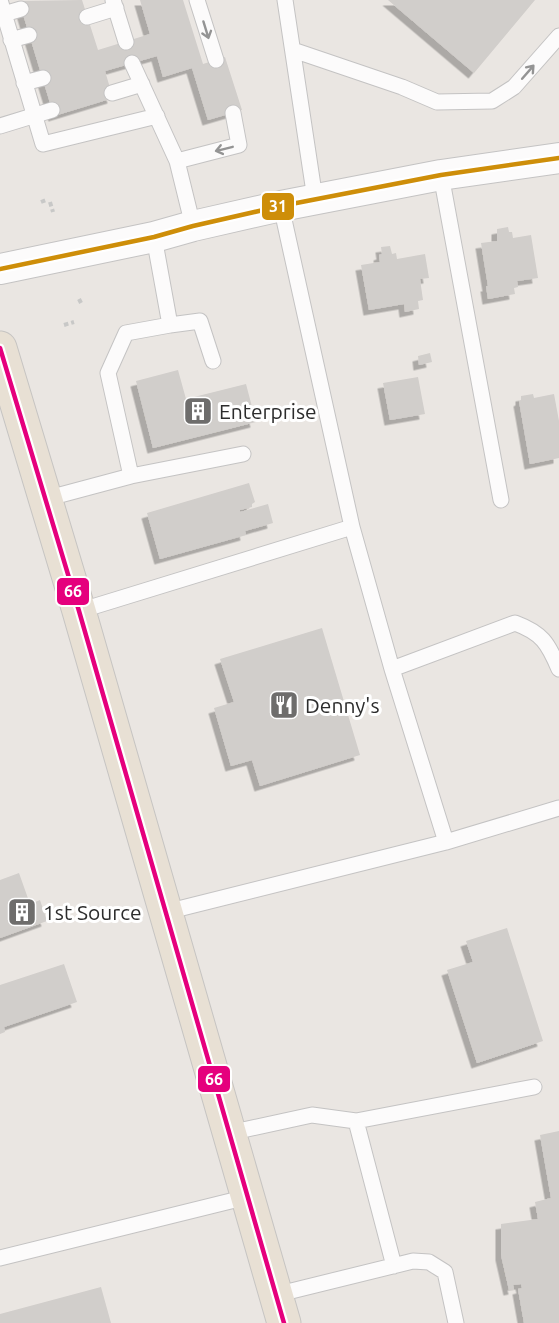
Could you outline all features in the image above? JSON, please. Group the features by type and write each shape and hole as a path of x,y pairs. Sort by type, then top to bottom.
{"highway":[{"path":"0,348 79,611 280,1309"}],"street":[{"path":"0,269 154,237 315,199 441,175 559,158"}],"lane":[{"path":"197,0 216,60"},
{"path":"285,0 315,199"},
{"path":"87,17 115,4 126,42"},
{"path":"21,9 2,7 43,144 157,116"},
{"path":"11,40 29,35"},
{"path":"293,50 402,87 437,102 492,101 514,87 559,36"},
{"path":"132,63 177,161 193,226"},
{"path":"24,83 43,78"},
{"path":"112,93 142,84"},
{"path":"0,126 52,110"},
{"path":"177,161 239,145 232,113"},
{"path":"441,175 501,500"},
{"path":"281,206 352,527 392,669 446,842"},
{"path":"154,237 170,325"},
{"path":"131,477 108,373 126,333 200,321 213,361"},
{"path":"45,499 131,477 243,454"},
{"path":"79,611 352,527"},
{"path":"392,669 515,623 537,633 549,647 559,669"},
{"path":"166,912 446,842 559,808"},
{"path":"229,1133 312,1115 356,1121 534,1087"},
{"path":"356,1121 394,1266"},
{"path":"0,1258 247,1197"},
{"path":"280,1309 394,1266 413,1261 429,1262 445,1272 456,1323"}],"path":[{"path":"46,201 52,212"},
{"path":"64,325 74,322"}],"building":[{"path":"82,0 98,50 150,34 140,0 183,0 203,64 225,57 242,110 208,120 192,68 163,77 157,56 105,71 113,98 54,116 19,1"},
{"path":"388,0 535,0 474,73"},
{"path":"508,227 513,238 531,235 538,278 517,281 518,287 514,288 515,294 488,299 481,243 497,241 497,229"},
{"path":"390,246 392,254 396,253 397,259 425,254 429,278 420,279 423,300 418,301 419,309 405,312 404,304 369,310 361,265 380,262 381,247"},
{"path":"430,353 432,362 419,365 418,356"},
{"name":"Enterprise","path":"178,370 186,399 246,384 256,422 153,448 136,381"},
{"path":"418,377 425,414 390,420 383,383"},
{"path":"533,394 534,398 554,394 559,421 559,458 530,464 519,401 521,396"},
{"path":"249,483 255,502 252,507 240,510 240,512 268,504 273,523 245,531 246,535 160,559 147,513"},
{"name":"Denny's","path":"322,628 360,755 260,786 252,760 231,766 214,708 234,702 220,659"},
{"name":"1st Source","path":"19,873 30,904 40,900 47,921 0,938 0,880"},
{"path":"507,928 543,1041 477,1063 447,970 473,962 466,941"},
{"path":"64,964 77,1002 4,1027 5,1032 0,1034 0,985"},
{"path":"559,1131 559,1323 524,1323 518,1289 522,1288 521,1284 513,1285 514,1289 509,1290 501,1255 501,1224 538,1219 535,1202 551,1198 540,1135"},
{"path":"101,1287 111,1323 0,1323 0,1314"}],"transit line":[{"name":"31","path":"0,269 154,237 281,206 441,175 559,158"},
{"name":"66","path":"0,348 79,611 284,1323"}],"place":[{"name":"Enterprise","path":"198,411"},
{"name":"Denny's","path":"284,705"},
{"name":"1st Source","path":"22,912"}]}
